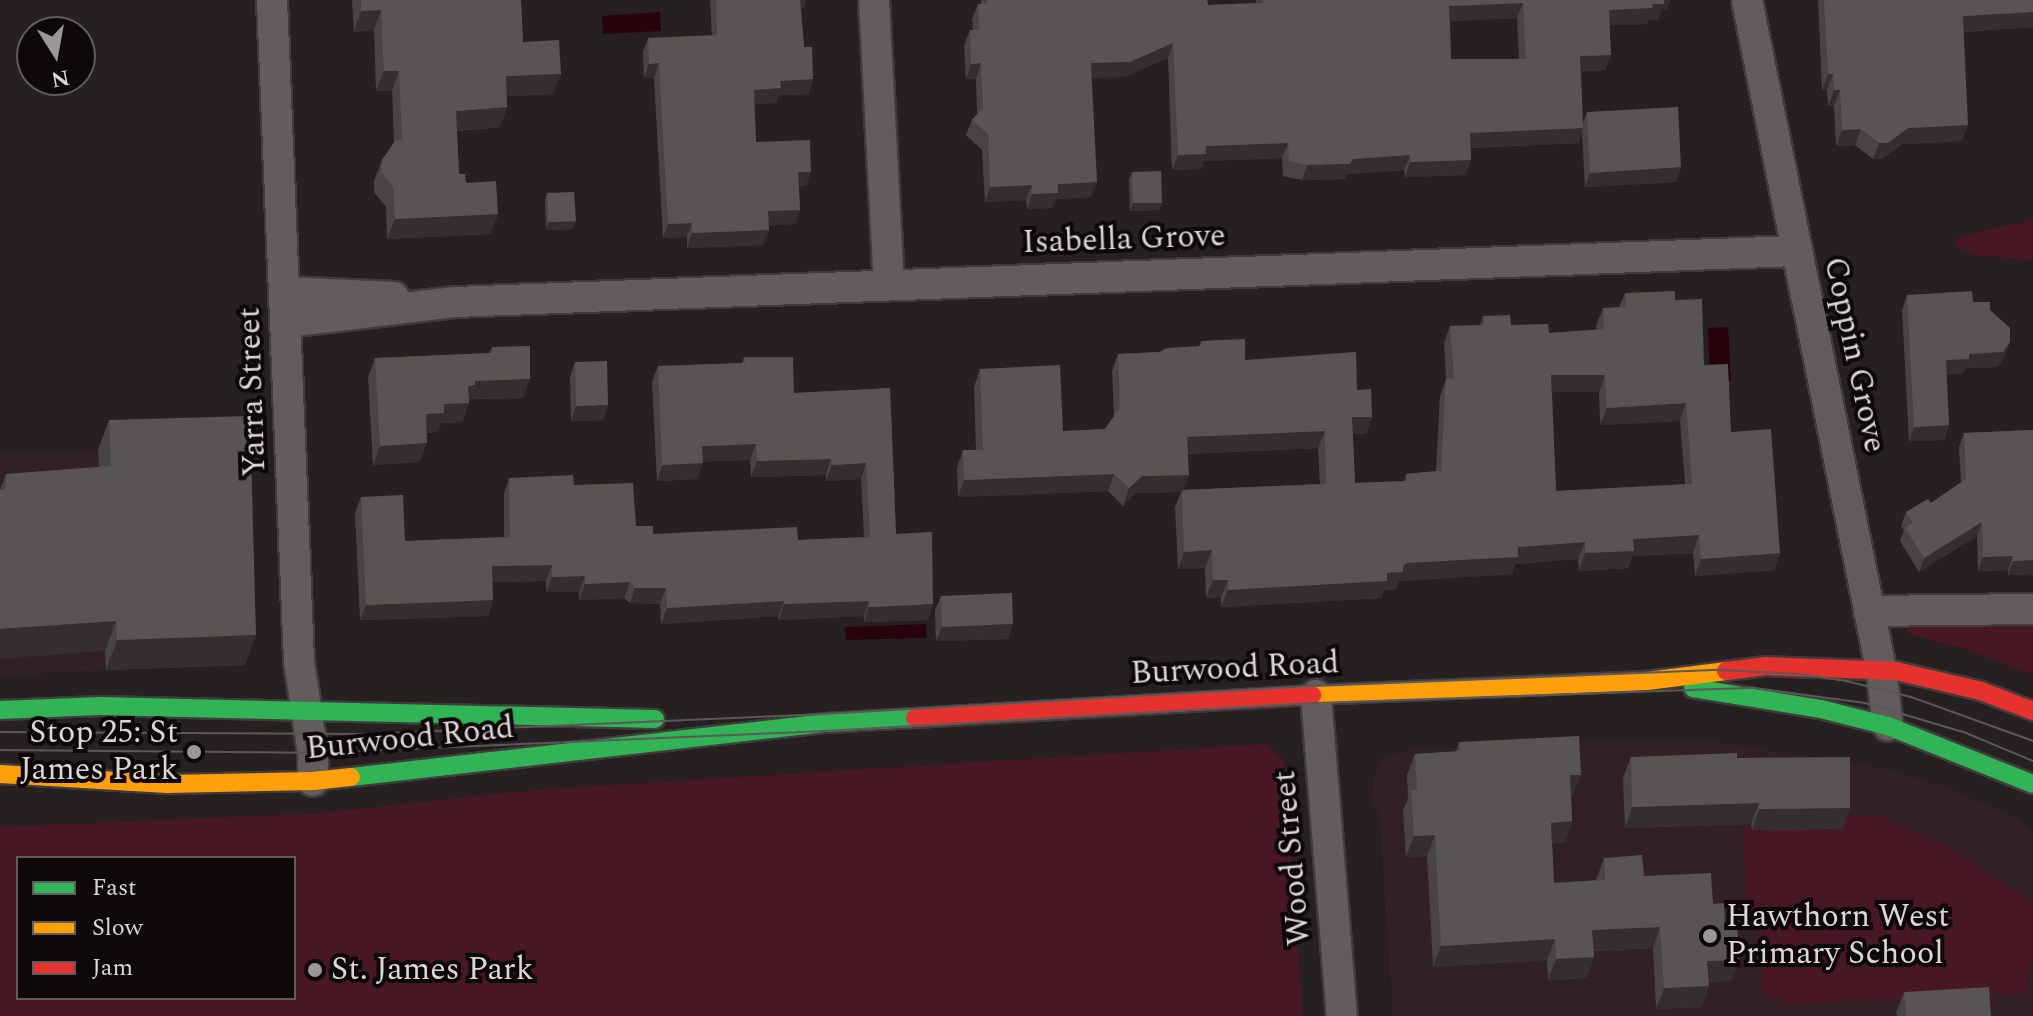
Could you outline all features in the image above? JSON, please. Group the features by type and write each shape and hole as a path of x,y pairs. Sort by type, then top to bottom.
{"main road":[{"name":"Burwood Road","path":"0,774 167,784 313,781 826,723 1316,695 1647,681 1765,666 1881,669 1981,691 2033,711"},
{"name":"Burwood Road","path":"1647,681 1821,709 1888,726 2033,784"},
{"name":"Burwood Road","path":"0,710 100,706 826,723"}],"street":[{"name":"Yarra Street","path":"272,0 271,42 286,292 299,662 304,711 313,753 313,781"},
{"path":"874,0 889,285"},
{"name":"Coppin Grove","path":"1747,0 1881,669 1888,726"},
{"name":"Isabella Grove","path":"287,322 455,302 1795,251"},
{"name":"Isabella Grove","path":"286,292 455,302"},
{"path":"1869,611 2033,609"},
{"name":"Wood Street","path":"1316,695 1342,1016"}],"shaded area":[{"path":"660,12 661,31 603,34 602,16"},
{"path":"2033,220 2033,261 1974,255 1954,245 1955,240 1976,232"},
{"path":"1728,327 1731,381 1710,382 1708,328"},
{"path":"98,450 106,670 0,676 0,453"},
{"path":"2033,609 2033,675 1969,650 1908,634 1904,611"},
{"path":"926,624 927,638 846,640 845,627"},
{"name":"Hawthorn West Primary School","path":"1620,740 1719,742 1893,770 1946,787 2019,819 2033,834 2033,1016 1393,1016 1380,818 1372,800 1375,771 1381,759 1405,750"},
{"name":"St. James Park","path":"1267,744 1284,760 1303,1016 0,1016 0,827 321,813 531,790"},
{"path":"1842,816 1883,817 1948,847 2033,903 2033,959 2023,993 1790,1004 1762,993 1758,922 1746,921 1743,828"}],"building":[{"path":"361,0 521,0 523,42 559,40 561,74 506,76 507,107 456,111 459,174 465,174 466,183 496,181 498,214 395,219 393,187 381,172 382,160 396,140 402,140 399,71 384,71 381,10 361,11"},
{"path":"716,0 800,0 804,47 812,47 813,79 780,81 781,88 754,90 756,142 810,140 811,172 798,172 800,210 768,211 769,230 692,233 692,223 668,224 659,63 649,64 648,38 717,35"},
{"path":"987,0 1207,0 1208,5 1263,3 1263,0 1664,0 1664,4 1652,4 1653,8 1609,10 1611,55 1580,56 1583,128 1470,133 1471,160 1410,162 1410,155 1353,159 1350,164 1307,165 1289,161 1288,143 1206,146 1206,154 1178,155 1173,43 1130,62 1091,63 1097,182 1058,184 1058,193 1032,194 1032,185 990,187 988,134 972,120 983,108 981,63 971,64 970,30 979,30 978,4 987,3","holes":["1523,3 1526,59 1451,59 1449,6"]},
{"path":"1824,0 2033,0 2033,12 1963,16 1968,125 1908,128 1888,143 1879,143 1861,129 1842,130 1840,90 1834,90 1833,74 1828,74"},
{"path":"1678,107 1681,167 1590,173 1587,112"},
{"path":"1161,171 1162,203 1133,203 1132,172"},
{"path":"574,192 576,221 548,222 547,193"},
{"path":"1675,291 1675,300 1702,299 1704,365 1728,364 1731,432 1771,429 1780,553 1701,559 1699,535 1633,539 1634,551 1585,553 1585,542 1518,547 1518,557 1407,563 1403,566 1403,572 1387,573 1387,581 1228,590 1228,580 1213,580 1212,550 1184,552 1182,490 1326,484 1325,431 1187,437 1189,475 1142,476 1129,488 1114,474 964,480 963,450 983,450 980,369 1060,365 1063,431 1105,429 1120,407 1118,354 1201,346 1201,341 1245,339 1245,360 1356,352 1357,390 1371,389 1372,417 1352,417 1355,483 1407,481 1406,474 1441,471 1446,378 1454,379 1450,326 1484,325 1483,316 1510,315 1511,325 1548,324 1549,333 1604,329 1603,308 1626,307 1625,293","holes":["1551,375 1605,375 1607,408 1686,403 1692,484 1556,491"]},
{"path":"1972,291 1973,302 1990,302 1990,310 2010,328 2010,342 2003,352 1969,354 1969,359 1946,360 1949,425 1914,427 1907,295"},
{"path":"530,346 530,379 475,381 475,385 468,386 469,403 444,404 444,413 426,414 427,443 380,446 375,358 492,353 492,347"},
{"path":"744,357 793,357 794,393 890,388 896,534 932,532 933,604 869,607 869,601 784,604 784,601 667,608 666,588 635,588 630,582 585,584 585,576 552,577 552,565 492,566 493,600 366,605 361,497 403,495 405,541 510,537 509,478 573,475 574,485 633,483 636,526 653,526 653,534 797,527 798,540 870,537 866,463 832,465 831,459 757,461 756,444 702,446 703,463 662,465 658,366 745,363"},
{"path":"607,361 608,405 576,406 575,362"},
{"path":"250,416 256,635 117,640 116,621 0,629 0,490 5,490 6,474 111,466 109,420"},
{"path":"2033,430 2033,560 2013,561 2013,556 1983,557 1982,522 1924,558 1905,528 1913,523 1906,512 1928,499 1931,503 1966,479 1964,433"},
{"path":"1012,593 1013,624 942,627 941,596"},
{"path":"1579,736 1581,775 1570,775 1572,821 1551,823 1554,883 1605,880 1604,858 1642,855 1644,876 1711,873 1713,904 1724,903 1725,924 1737,923 1739,960 1707,961 1709,986 1664,988 1660,927 1592,930 1594,957 1556,959 1555,939 1441,946 1435,835 1414,836 1411,790 1417,790 1415,754 1460,751 1459,742"},
{"path":"1737,753 1737,758 1850,757 1850,808 1759,809 1759,803 1632,807 1631,757"},
{"path":"1989,987 1991,1016 1906,1016 1904,992"}],"tram line":[{"path":"0,732 366,734 825,714 1315,686 1720,670 1800,674 1846,681 1911,697 2033,741"},
{"path":"0,750 313,753 826,731 1316,703 1754,688 1865,703 1966,733 2033,761"}],"traffic: fast":[{"path":"1693,688 1821,709 1888,726 2033,784"},
{"path":"0,710 100,706 655,719"},
{"path":"351,777 826,723 915,718"}],"traffic: slow":[{"path":"1312,695 1647,681 1726,671"},
{"path":"0,774 167,784 313,781 351,777"}],"traffic: jam":[{"path":"1726,671 1765,666 1896,671 1981,691 2033,711"},
{"path":"915,718 1312,695"}],"place":[{"name":"Stop 25: St James Park","path":"194,752"},
{"name":"Hawthorn West Primary School","path":"1710,936"},
{"name":"St. James Park","path":"315,970"}]}
